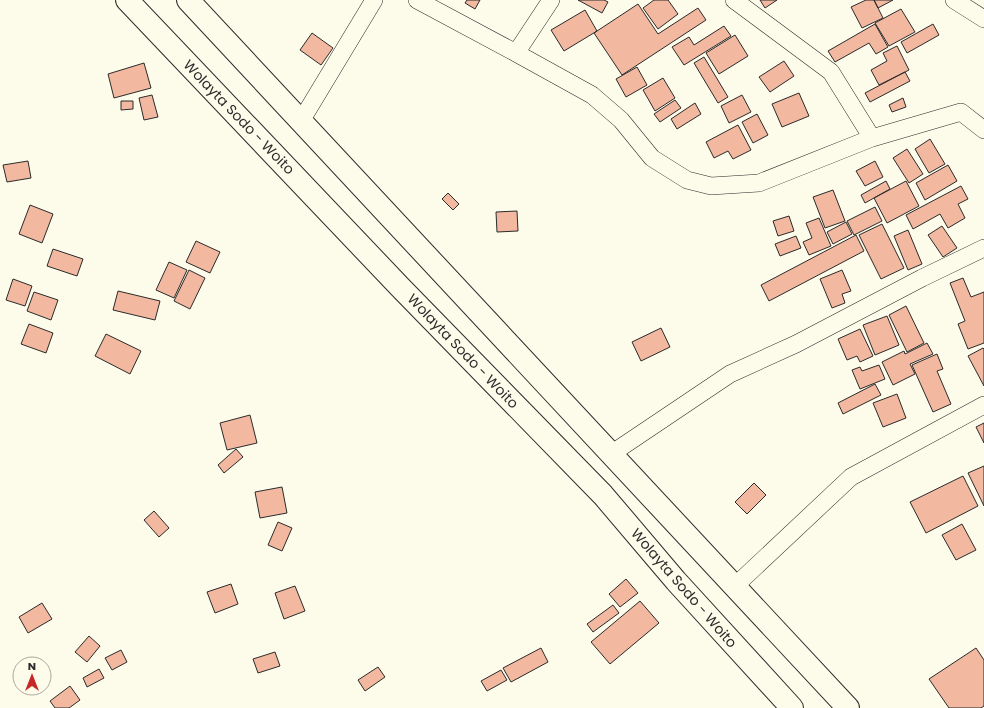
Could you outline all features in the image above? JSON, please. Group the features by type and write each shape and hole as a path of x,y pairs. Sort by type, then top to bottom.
{"highway":[{"name":"Wolayta Sodo - Woito","path":"127,0 400,287 603,495 676,581 792,708"},
{"path":"188,0 848,708"}],"street":[{"path":"301,121 374,0"},
{"path":"417,0 592,95 622,120 652,158 687,180 711,186 759,183 872,138 961,112 984,130"},
{"path":"516,53 551,0"},
{"path":"734,0 831,72 872,138"},
{"path":"954,0 984,19"},
{"path":"611,454 730,374 796,344 922,278 984,248"},
{"path":"735,586 850,477 984,406"}],"building":[{"path":"467,0 480,0 475,9 465,3"},
{"path":"578,0 604,0 608,2 602,13"},
{"path":"654,0 668,0 678,14 658,29 643,8"},
{"path":"760,0 777,0 765,8"},
{"path":"866,0 874,0 883,18 862,28 851,7"},
{"path":"874,0 893,0 878,8"},
{"path":"638,4 658,34 698,8 706,20 622,75 594,33"},
{"path":"901,9 915,32 889,46 875,23"},
{"path":"585,10 597,31 564,51 551,30"},
{"path":"875,24 888,47 876,54 869,43 835,62 828,51"},
{"path":"933,24 939,35 907,53 901,42"},
{"path":"724,26 731,36 684,65 672,47 689,37 694,45"},
{"path":"312,33 333,48 321,65 300,50"},
{"path":"735,35 748,56 719,74 706,53"},
{"path":"897,46 909,70 879,85 871,70 887,61 883,53"},
{"path":"704,57 728,97 718,103 694,63"},
{"path":"784,61 794,76 770,92 759,77"},
{"path":"144,63 151,88 114,98 108,74"},
{"path":"637,67 647,85 626,97 616,79"},
{"path":"905,72 910,81 870,102 865,93"},
{"path":"663,78 675,98 655,111 643,90"},
{"path":"799,93 809,116 782,127 772,104"},
{"path":"152,95 158,117 144,120 139,98"},
{"path":"742,95 751,112 729,123 721,106"},
{"path":"903,98 906,107 892,112 889,105"},
{"path":"675,100 681,108 660,122 654,114"},
{"path":"121,101 133,101 133,109 121,110"},
{"path":"695,103 701,114 677,129 671,119"},
{"path":"757,114 768,135 753,143 742,122"},
{"path":"738,125 751,150 733,159 728,151 714,158 706,142"},
{"path":"930,139 945,164 929,173 915,149"},
{"path":"907,149 923,174 909,183 893,158"},
{"path":"28,161 31,178 7,182 3,165"},
{"path":"875,161 883,177 865,186 856,171"},
{"path":"948,165 957,181 925,200 916,183"},
{"path":"886,181 890,189 865,203 861,195"},
{"path":"906,181 919,206 887,223 874,198"},
{"path":"961,186 968,199 958,204 965,218 948,228 940,214 913,229 906,215"},
{"path":"833,190 845,221 825,228 813,197"},
{"path":"448,193 459,204 453,210 442,199"},
{"path":"30,205 53,214 42,243 19,234"},
{"path":"875,207 882,221 854,235 847,221"},
{"path":"517,211 518,231 497,232 496,212"},
{"path":"789,216 794,231 778,236 773,221"},
{"path":"819,218 831,246 809,255 803,242 812,238 806,223"},
{"path":"846,222 852,234 833,244 827,232"},
{"path":"882,224 904,268 881,279 859,235"},
{"path":"942,226 957,248 943,257 928,235"},
{"path":"908,230 922,264 908,270 894,236"},
{"path":"856,235 864,251 769,301 761,285"},
{"path":"796,236 801,248 780,256 775,244"},
{"path":"196,241 220,252 210,273 186,262"},
{"path":"53,249 83,259 77,276 47,266"},
{"path":"169,262 187,270 174,298 156,290"},
{"path":"189,270 205,278 190,309 174,301"},
{"path":"842,270 851,291 842,294 845,303 832,308 820,279"},
{"path":"963,278 971,297 984,292 984,343 968,349 958,324 965,321 950,283"},
{"path":"13,279 32,286 25,306 6,300"},
{"path":"118,291 160,301 155,320 113,310"},
{"path":"34,292 58,300 51,320 27,311"},
{"path":"906,306 924,343 907,352 889,315"},
{"path":"887,316 899,345 875,355 863,325"},
{"path":"29,324 53,333 46,353 21,344"},
{"path":"661,328 670,347 641,361 632,342"},
{"path":"860,329 873,356 860,362 857,356 847,360 838,339"},
{"path":"106,334 141,351 130,374 95,356"},
{"path":"927,343 933,354 910,364 915,374 893,385 882,362 904,351 905,354"},
{"path":"983,348 984,349 984,386 968,356"},
{"path":"937,354 943,369 937,371 951,404 933,412 912,365"},
{"path":"879,365 885,379 860,389 852,370 860,367 862,371"},
{"path":"875,384 881,395 843,414 838,403"},
{"path":"897,394 906,418 883,427 873,403"},
{"path":"250,415 257,443 227,450 220,423"},
{"path":"984,423 984,443 976,427"},
{"path":"236,449 243,457 224,473 218,465"},
{"path":"984,466 984,506 968,473"},
{"path":"963,476 978,506 926,533 910,502"},
{"path":"754,483 766,495 747,514 735,502"},
{"path":"282,487 287,513 260,518 255,492"},
{"path":"154,511 169,528 159,537 144,520"},
{"path":"278,522 292,528 282,551 268,545"},
{"path":"962,524 976,550 956,560 942,535"},
{"path":"626,579 638,593 620,607 609,594"},
{"path":"231,584 238,604 215,613 207,592"},
{"path":"295,586 305,611 284,619 275,593"},
{"path":"640,601 659,623 610,664 591,642"},
{"path":"42,603 52,619 28,633 19,617"},
{"path":"613,605 619,613 593,632 587,624"},
{"path":"89,636 100,646 87,662 75,652"},
{"path":"541,648 548,662 511,682 503,668"},
{"path":"976,648 984,660 984,706 981,708 949,708 929,679"},
{"path":"121,650 127,662 112,670 105,658"},
{"path":"275,652 280,666 258,673 253,659"},
{"path":"378,667 385,677 365,691 358,680"},
{"path":"99,669 104,678 87,687 83,678"},
{"path":"501,670 507,680 487,691 481,681"},
{"path":"70,686 80,700 69,708 55,708 50,701"}]}
